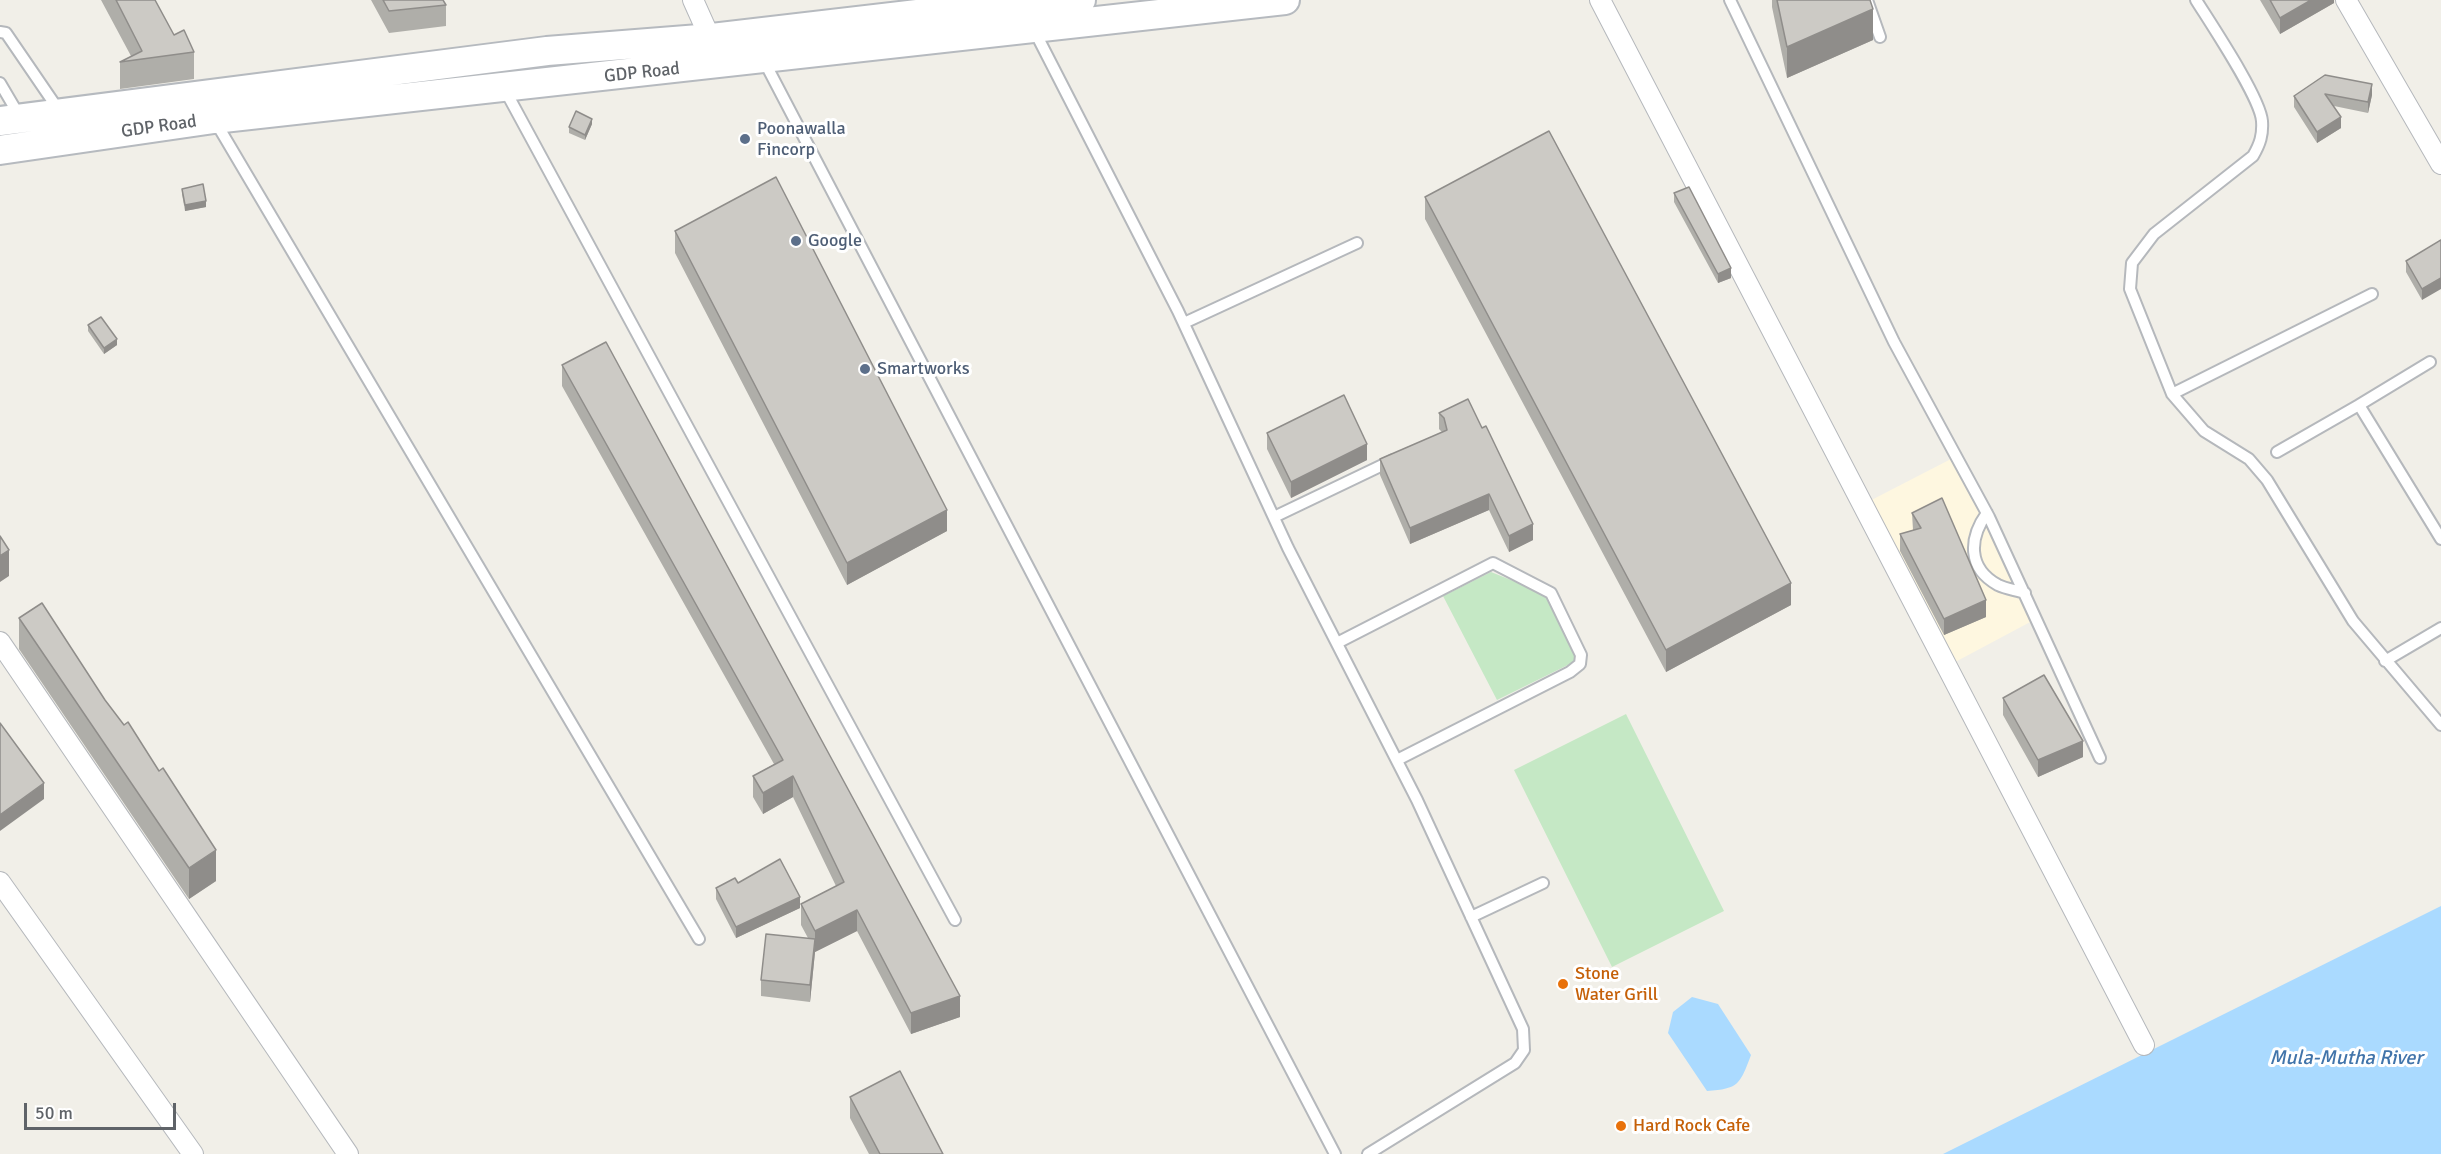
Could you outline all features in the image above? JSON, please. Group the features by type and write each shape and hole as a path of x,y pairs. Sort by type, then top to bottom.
{"main road":[{"path":"716,51 985,6 1081,0"},
{"name":"GDP Road","path":"15,133 61,113 547,51 716,51 762,58 1285,0"},
{"name":"GDP Road","path":"15,133 214,119 504,88 716,51"}],"street":[{"path":"693,0 716,51"},
{"path":"1600,0 2144,1045"},
{"path":"2346,0 2441,164"},
{"path":"0,642 348,1154"},
{"path":"0,882 193,1154"}],"lane":[{"path":"1730,0 1894,342 1988,513 2100,758"},
{"path":"1867,0 1880,37"},
{"path":"2196,0 2247,84 2262,119 2261,141 2253,156 2154,234 2132,263 2130,289 2172,394 2204,431 2249,459 2267,480 2353,621 2441,725"},
{"path":"1033,27 1184,323 1274,517 1397,760 1523,1029 1524,1050 1515,1063 1368,1154"},
{"path":"0,32 6,33 61,113"},
{"path":"762,58 1335,1154"},
{"path":"0,82 15,133"},
{"path":"504,88 955,920"},
{"path":"214,119 699,939"},
{"path":"1184,323 1357,243"},
{"path":"2172,394 2372,294"},
{"path":"2277,452 2430,362"},
{"path":"2360,405 2441,539"},
{"path":"1274,517 1407,453"},
{"path":"1988,513 1977,527 1973,539 1977,561 1990,579 1999,586 2025,593"},
{"path":"1337,643 1493,563 1551,593 1581,655 1580,664 1570,672 1397,760"},
{"path":"2385,661 2441,628"},
{"path":"1471,917 1543,884"}],"shaded area":[{"path":"1951,459 2034,620 1944,668 1854,509"}],"green space":[{"path":"1491,572 1546,594 1580,659 1497,700 1443,596"},
{"path":"1626,714 1724,911 1612,967 1514,770"}],"water":[{"name":"Mula-Mutha River","path":"2441,906 2441,1154 1943,1154"},
{"path":"1692,997 1718,1004 1751,1055 1741,1079 1726,1089 1707,1091 1668,1033 1673,1012"}],"building":[{"path":"116,0 155,0 174,35 184,30 194,52 120,62 142,51"},
{"path":"383,0 443,0 446,5 389,11"},
{"path":"1777,0 1870,0 1873,9 1787,47"},
{"path":"2270,0 2311,0 2280,18"},
{"path":"2325,75 2372,84 2368,102 2325,94 2341,117 2317,132 2294,96"},
{"path":"576,111 592,119 585,135 569,127"},
{"path":"1549,131 1791,583 1666,650 1425,197"},
{"path":"776,177 947,510 847,563 675,231"},
{"path":"203,184 206,201 185,205 182,189"},
{"path":"1689,187 1731,268 1718,274 1674,193"},
{"path":"2441,240 2441,278 2422,289 2406,261"},
{"path":"101,317 117,339 104,348 88,325"},
{"path":"606,342 960,996 911,1013 857,910 815,931 801,904 844,882 793,776 763,793 753,776 783,760 562,365"},
{"path":"1344,395 1367,444 1291,482 1267,433"},
{"path":"1468,399 1482,428 1486,426 1533,524 1509,536 1489,494 1410,528 1380,459 1447,430 1444,418 1439,413"},
{"path":"1942,498 1986,600 1944,619 1900,534 1921,528 1912,513"},
{"path":"0,536 9,550 0,556"},
{"path":"42,603 105,700 124,725 128,722 159,771 163,768 216,850 189,868 19,618"},
{"path":"2044,675 2083,741 2038,760 2003,698"},
{"path":"0,723 44,783 0,815"},
{"path":"780,859 800,897 736,927 716,888 735,878 738,883"},
{"path":"766,934 815,939 810,985 761,980"},
{"path":"900,1071 943,1154 880,1154 850,1097"}],"place":[{"name":"Poonawalla Fincorp","path":"745,139"},
{"name":"Google","path":"796,241"},
{"name":"Smartworks","path":"865,369"},
{"name":"Stone Water Grill","path":"1563,984"},
{"name":"Hard Rock Cafe","path":"1621,1126"}]}
